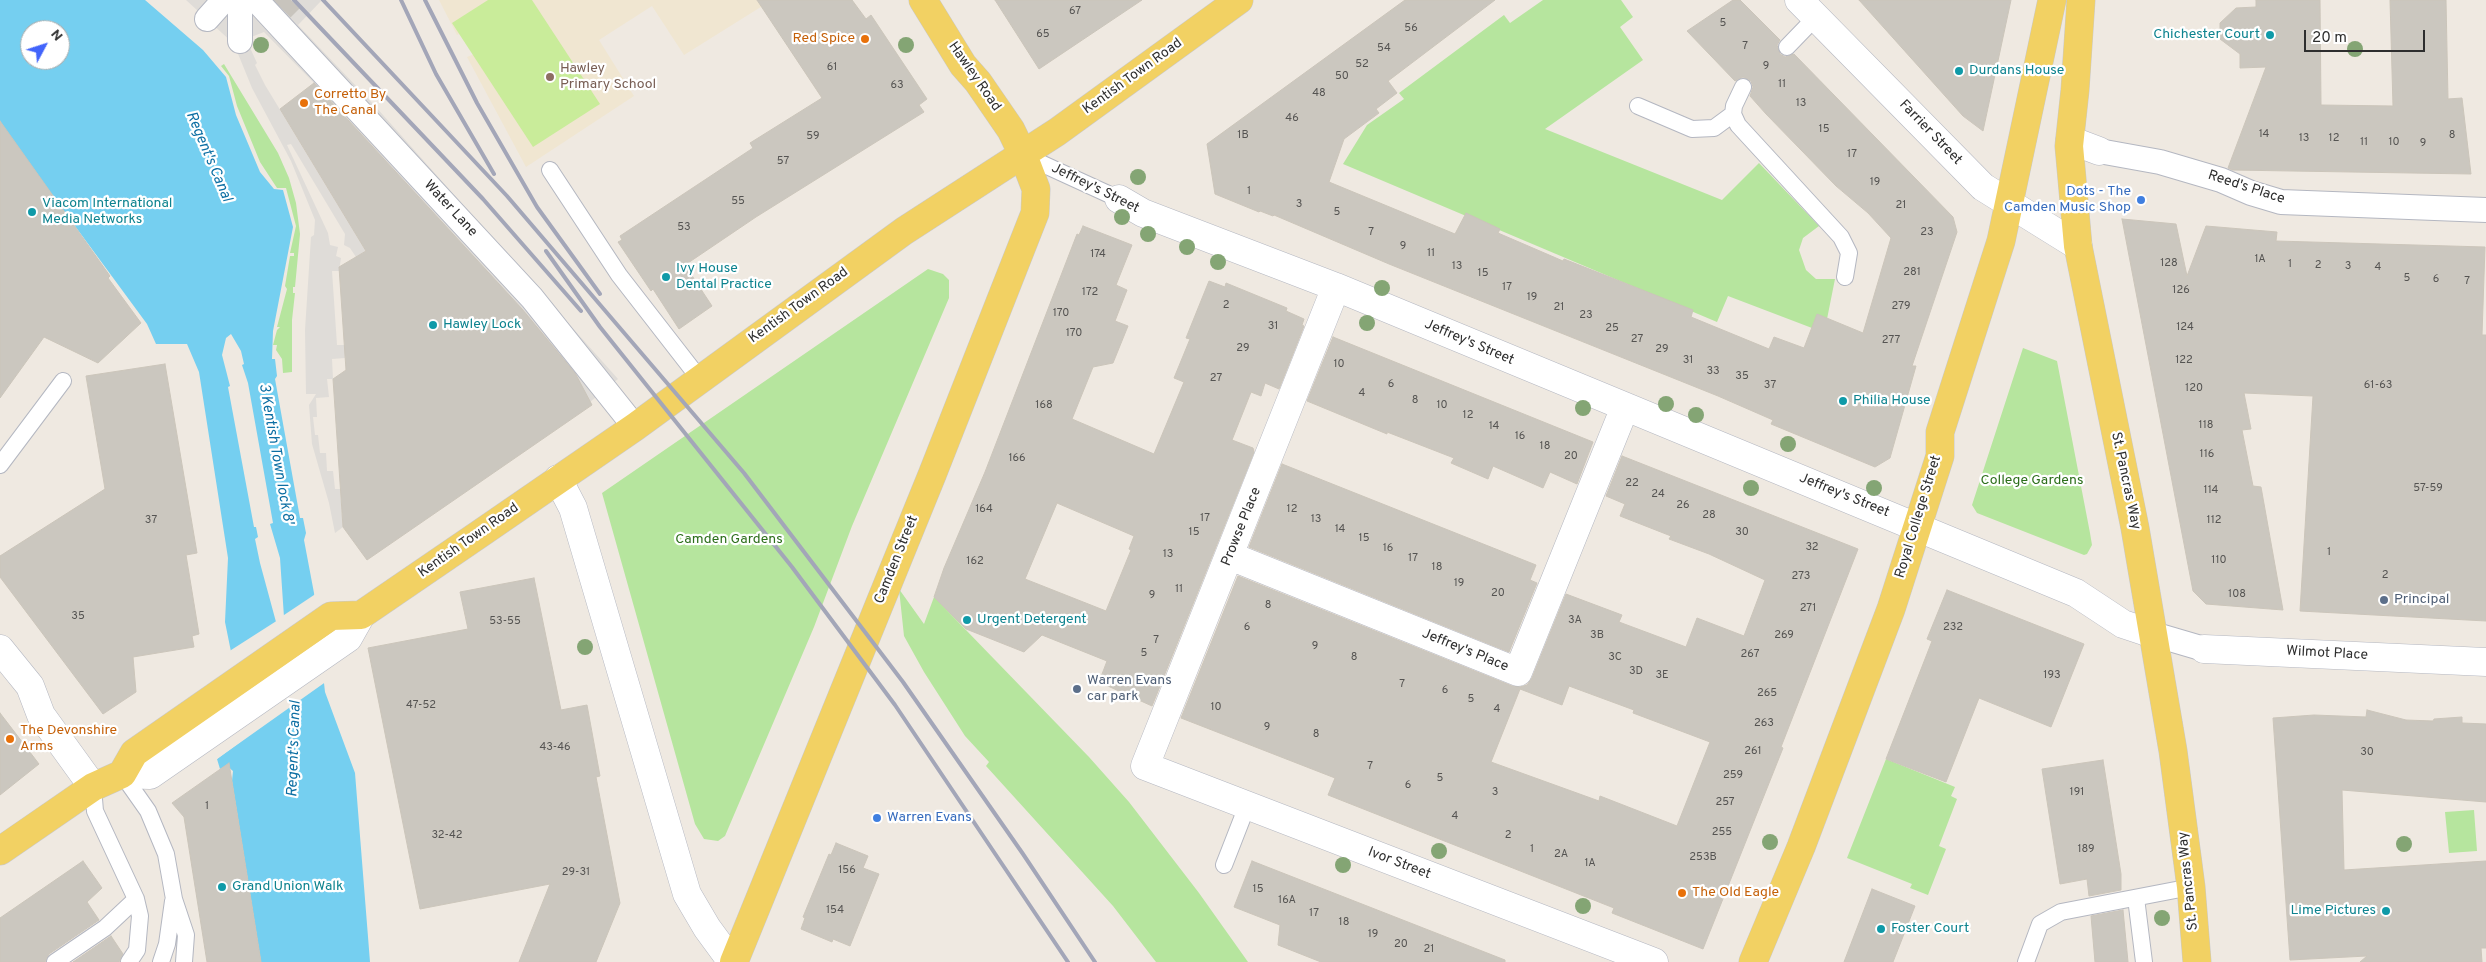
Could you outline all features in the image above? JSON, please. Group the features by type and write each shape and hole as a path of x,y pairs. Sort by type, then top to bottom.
{"main road":[{"name":"Hawley Road","path":"923,0 963,65 978,82 1011,130 1023,154"},
{"name":"Kentish Town Road","path":"363,613 635,427 699,378 904,231 1023,154 1239,0"},
{"name":"Royal College Street","path":"1752,962 1811,820 1891,609 1940,456 1940,432 1993,269 2009,205 2052,0"},
{"name":"St. Pancras Way","path":"2080,0 2070,140 2070,173 2078,246 2135,528 2161,637 2173,752 2191,887 2197,962"},
{"name":"Camden Street","path":"733,962 932,476 1035,213 1036,189 1023,154"},
{"path":"122,774 134,754 331,616 363,613"},
{"name":"Kentish Town Road","path":"0,850 92,787 122,774"}],"street":[{"path":"207,19 224,0"},
{"path":"240,0 240,41"},
{"name":"Water Lane","path":"256,0 278,14 532,298 635,427"},
{"name":"Farrier Street","path":"1807,9 1983,188 2078,246"},
{"name":"Reed's Place","path":"2070,140 2099,151 2178,167 2221,180 2251,193 2281,202 2486,210"},
{"name":"Jeffrey's Street","path":"1119,199 1143,213 1336,287 1917,527"},
{"name":"Prowse Place","path":"1145,766 1336,287"},
{"name":"Jeffrey's Place","path":"1230,556 1518,672 1625,407"},
{"path":"558,479 576,517 687,894 702,921 733,962"},
{"name":"Wilmot Place","path":"1917,527 2076,593 2123,624 2204,649 2486,662"},
{"name":"Kentish Town Road","path":"122,774 150,775 348,638 363,613"},
{"path":"0,649 30,686 41,715 92,787"},
{"name":"Ivor Street","path":"1145,766 1654,962"}],"lane":[{"path":"1787,47 1807,9"},
{"path":"1743,87 1734,106 1733,114 1738,125 1841,237 1849,253 1845,277"},
{"path":"1638,106 1692,129 1714,128 1733,114"},
{"name":"Jeffrey's Street","path":"1023,154 1119,199"},
{"path":"550,170 620,275 699,378"},
{"path":"0,466 63,381"},
{"path":"122,774 156,826 166,854 174,899 186,935 184,962"},
{"path":"92,787 95,811 136,899 140,932 137,950 129,962"},
{"path":"1224,865 1247,806"},
{"path":"2026,962 2040,924 2061,912 2191,887"},
{"path":"2136,898 2144,962"},
{"path":"55,962 105,928 136,899"},
{"path":"161,962 167,944 174,899"}],"shaded area":[{"path":"186,0 322,0 298,25 375,106 618,379 590,402 521,309 314,83 264,32 246,39 257,63 255,65 265,85 366,251 356,257 350,248 344,245 345,234 291,144 287,145 328,233 330,245 338,247 336,256 341,258 339,271 332,271 337,345 345,345 345,358 332,359 333,379 327,379 329,397 316,398 317,417 313,417 320,453 326,453 327,471 333,471 335,489 340,489 343,527 335,533 329,503 312,444 309,405 316,394 306,394 305,330 311,237 314,235 315,220 291,161 252,88 234,44"},
{"name":"Hawley Primary School","path":"439,0 772,0 684,55 652,6 599,40 634,96 526,167 467,57 479,52 468,29 457,35"}],"green space":[{"path":"488,0 532,0 600,104 533,147 452,23"},
{"path":"1543,0 1621,0 1633,17 1620,27 1643,60 1545,129 1722,200 1759,163 1819,226 1803,238 1799,250 1806,270 1816,279 1835,279 1827,319 1812,328 1728,296 1717,322 1343,164 1367,125 1404,99 1399,93 1504,15 1510,23"},
{"path":"224,64 278,153 289,178 296,203 300,234 295,287 293,287 293,293 295,293 292,320 292,372 283,373 282,359 276,350 277,345 273,345 277,330 280,327 277,327 287,289 285,286 290,256 294,256 294,253 290,253 296,226 286,188 277,188 260,162 237,106 229,76 221,66"},
{"name":"Camden Gardens","path":"928,269 943,274 949,280 949,298 852,526 814,627 725,836 718,841 704,839 695,824 602,493"},
{"name":"College Gardens","path":"2023,348 2057,361 2092,545 2087,554 2084,555 1977,513 1972,505"},
{"path":"899,589 924,624 934,597 1089,757 1129,802 1199,893 1248,962 1156,962 1113,906 986,766 989,762 965,736 924,672 904,636"},
{"path":"1886,759 1955,787 1951,796 1957,799 1939,846 1946,849 1928,895 1910,888 1912,884 1847,858"},
{"path":"2474,810 2477,851 2449,853 2445,812"}],"water":[{"path":"0,0 145,0 203,50 226,77 236,115 260,172 274,189 283,190 293,227 273,331 272,359 275,359 277,376 275,379 300,518 303,518 306,533 304,540 314,593 325,692 355,773 370,962 261,962 232,781 233,771 227,766 220,769 217,759 248,736 225,622 228,558 199,372 187,344 156,344 147,324 0,124","holes":["231,334 241,351 244,364 242,365 248,383 273,523 270,524 280,558 285,632 279,633 255,539 258,537 256,527 254,527 228,387 230,386 222,355 226,338"]}],"pier":[{"path":"317,593 327,681 217,759 216,757 245,736 228,652 278,620 282,630 281,617"}],"building":[{"path":"757,0 852,0 866,19 871,15 927,99 919,105 924,112 756,217 685,265 712,306 679,329 653,289 651,291 618,242 622,240 620,236 753,148 750,143 822,98"},
{"path":"995,0 1142,0 1039,69"},
{"path":"1405,0 1495,0 1388,81 1397,93 1376,109 1379,113 1344,139 1329,182 1455,234 1466,213 1500,229 1498,233 1563,261 1564,259 1693,310 1691,317 1769,349 1774,337 1804,348 1817,314 1863,333 1891,238 1868,213 1836,186 1766,114 1750,96 1753,87 1751,81 1743,77 1735,81 1687,31 1733,0 1740,0 1780,40 1777,45 1780,54 1785,57 1794,54 1953,217 1957,232 1912,366 1916,366 1890,458 1875,467 1771,424 1773,420 1718,396 1389,264 1274,215 1259,212 1215,194 1207,144"},
{"name":"Durdans House","path":"1859,0 2011,0 1983,131 1963,116"},
{"path":"2256,0 2320,0 2321,105 2393,106 2390,0 2446,0 2448,99 2462,98 2471,174 2232,170 2228,168 2266,67 2240,68 2240,54 2220,39 2220,23 2236,8 2256,7"},
{"name":"Hawley Lock","path":"314,83 522,309 575,373 592,405 367,560 343,527 333,379 346,370 339,267 366,251 280,109"},
{"name":"Viacom International Media Networks","path":"0,121 141,323 98,363 44,337 0,398"},
{"path":"2122,219 2176,224 2187,276 2206,226 2277,232 2276,241 2485,247 2482,335 2486,335 2486,621 2300,611 2313,396 2244,393 2251,429 2242,430 2253,486 2261,487 2283,610 2206,604 2193,591"},
{"path":"1083,226 1132,245 1116,285 1127,290 1115,321 1128,326 1113,363 1093,367 1072,419 1154,454 1184,382 1174,378 1190,339 1186,338 1209,281 1225,287 1226,283 1287,308 1286,311 1304,319 1302,325 1304,326 1279,389 1265,383 1261,396 1251,392 1232,440 1253,448 1254,452 1152,706 1099,682 1107,661 1042,635 1024,652 966,629 934,597 944,568 985,472 1077,234 1079,235","holes":["1057,503 1134,536 1129,549 1131,550 1106,611 1025,579"]},
{"path":"1333,337 1593,442 1577,484 1550,472 1543,488 1493,466 1488,479 1451,463 1454,458 1387,432 1387,434 1307,401"},
{"path":"165,364 197,553 186,555 199,634 192,636 194,647 133,657 136,692 103,714 0,577 0,556 105,489 86,376"},
{"path":"1622,456 1858,549 1781,747 1783,748 1703,949 1612,913 1614,908 1328,795 1335,778 1181,718 1238,576 1512,686 1520,687 1527,685 1532,678 1566,594 1622,615 1619,622 1686,647 1697,618 1744,636 1765,580 1709,554 1669,539 1671,536 1620,516 1625,504 1606,496","holes":["1569,686 1634,710 1633,713 1710,742 1677,826 1600,796 1599,801 1491,762 1520,689 1562,705"]},
{"path":"1282,464 1536,565 1530,580 1537,583 1509,652 1249,547"},
{"path":"534,578 561,710 587,705 600,776 596,777 620,903 596,962 519,962 550,884 420,909 368,648 468,629 460,592"},
{"path":"1947,590 2084,644 2051,727 1979,698 1946,782 1886,759 1932,641 1927,639"},
{"path":"2367,710 2406,720 2433,721 2434,719 2462,717 2462,723 2486,724 2486,802 2342,790 2344,870 2486,861 2486,948 2481,948 2482,962 2360,962 2367,956 2290,960 2273,718 2314,715 2366,717"},
{"name":"The Devonshire Arms","path":"0,713 39,764 0,795"},
{"path":"2103,760 2121,874 2121,890 2089,896 2087,879 2060,884 2042,769"},
{"name":"Grand Union Walk","path":"229,763 261,962 207,962 184,817 172,803"},
{"path":"836,843 868,856 863,868 879,874 850,946 833,939 832,942 801,929 805,918 803,917 829,854 831,855"},
{"path":"83,861 102,888 87,902 99,920 49,954 45,962 0,962 0,918"},
{"path":"1252,861 1505,960 1505,962 1321,962 1278,945 1280,925 1234,907"},
{"name":"Foster Court","path":"1872,889 1915,906 1893,962 1844,962"},
{"path":"2123,910 2128,962 2095,962 2091,916"},
{"path":"111,936 123,954 119,962 73,962"}],"tunnel":[{"path":"282,9 291,0"}],"railway":[{"path":"294,0 483,199 581,311"},
{"path":"323,0 507,196 744,473 903,682 1023,854 1095,962"},
{"path":"401,0 436,74 494,174"},
{"path":"425,0 477,103 537,207 600,294"},
{"path":"546,251 600,327 792,567 895,705 1068,962"}],"place":[{"name":"Chichester Court","path":"2270,35"},
{"name":"Red Spice","path":"865,39"},
{"name":"Durdans House","path":"1959,71"},
{"name":"Hawley Primary School","path":"550,77"},
{"name":"Corretto By The Canal","path":"304,103"},
{"name":"Dots - The Camden Music Shop","path":"2141,200"},
{"name":"Viacom International Media Networks","path":"32,212"},
{"name":"Ivy House Dental Practice","path":"666,277"},
{"name":"Hawley Lock","path":"433,325"},
{"name":"Philia House","path":"1843,401"},
{"name":"Principal","path":"2384,600"},
{"name":"Urgent Detergent","path":"967,620"},
{"name":"Warren Evans car park","path":"1077,689"},
{"name":"The Devonshire Arms","path":"10,739"},
{"name":"Warren Evans","path":"877,818"},
{"name":"Grand Union Walk","path":"222,887"},
{"name":"The Old Eagle","path":"1682,893"},
{"name":"Lime Pictures","path":"2386,911"},
{"name":"Foster Court","path":"1881,929"}],"water label":[{"name":"Regent's Canal","path":"208,157"},
{"name":"3 Kentish Town lock 8'","path":"275,454"},
{"name":"Regent's Canal","path":"295,749"}]}
